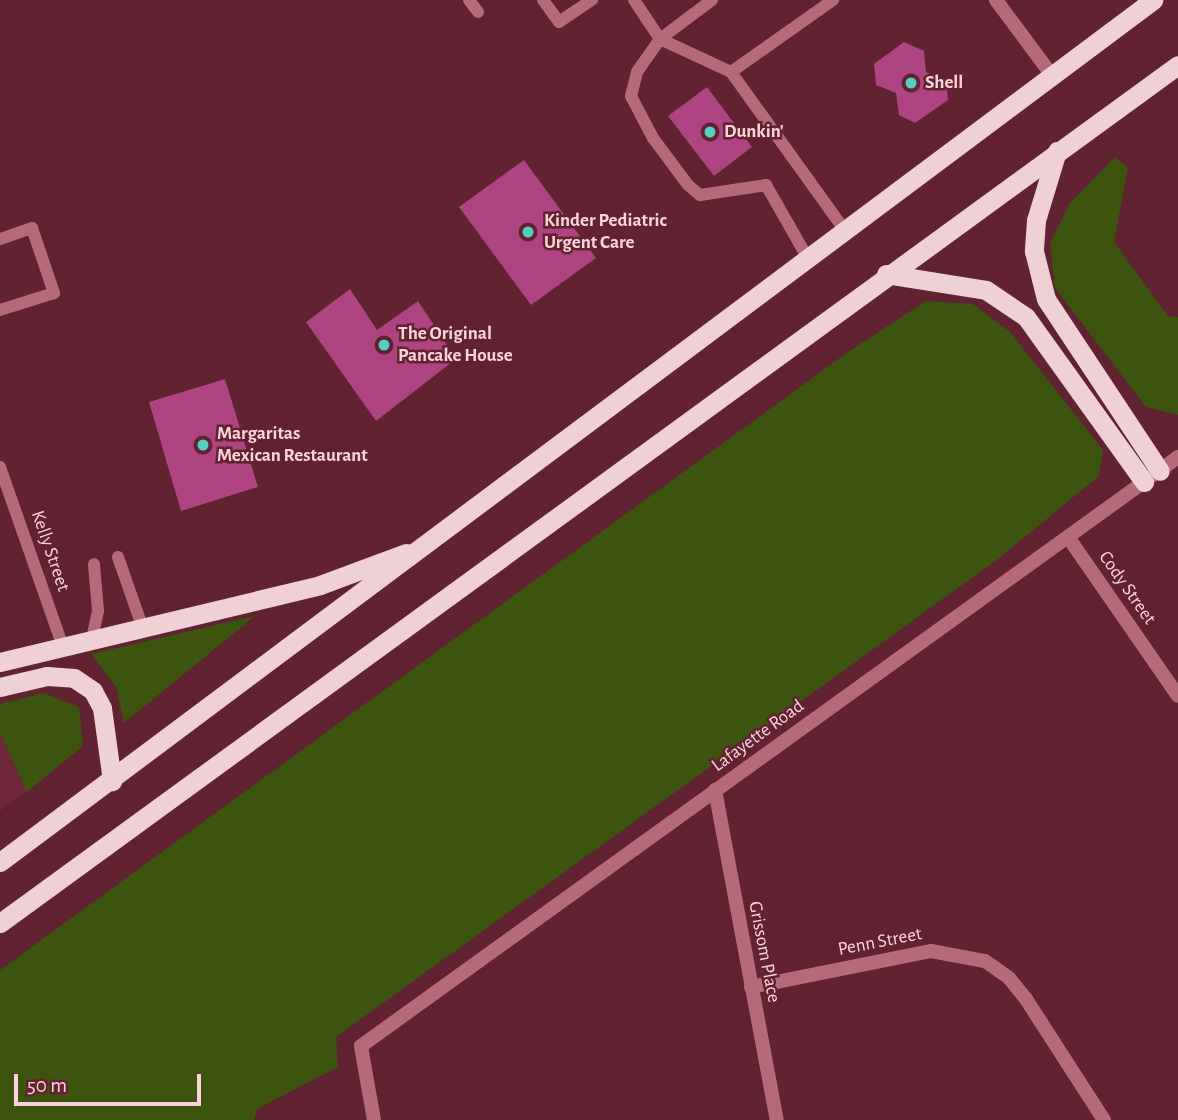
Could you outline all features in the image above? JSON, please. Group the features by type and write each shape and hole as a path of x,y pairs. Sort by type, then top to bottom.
{"highway":[{"path":"5,853 112,780 1153,0"},
{"path":"0,923 886,274 1178,65"},
{"path":"1057,151 1036,220 1034,251 1046,299 1152,476"},
{"path":"886,274 986,290 1026,317 1152,476"},
{"path":"0,662 320,585 421,548"},
{"path":"0,687 47,676 74,678 93,691 102,708 112,780"}],"street":[{"path":"996,0 1051,74"},
{"name":"Lafayette Road","path":"374,1120 361,1046 1178,457"},
{"name":"Cody Street","path":"1068,537 1178,696"},
{"name":"Grissom Place","path":"715,790 777,1120"},
{"name":"Penn Street","path":"751,987 932,951 985,961 1009,978 1026,999 1104,1120"}],"lane":[{"path":"469,0 478,12"},
{"path":"544,0 559,22 592,0"},
{"path":"634,0 660,39 731,72 844,229"},
{"path":"712,0 660,39 637,72 631,96 653,138 700,195 766,185 807,257"},
{"path":"731,72 833,0"},
{"path":"0,239 32,228 54,293 0,310"},
{"name":"Kelly Street","path":"0,467 63,647"},
{"path":"118,557 142,626"},
{"path":"92,639 98,611 94,564"}],"shaded area":[{"path":"0,733 27,792 0,811"}],"green space":[{"path":"1115,157 1128,168 1114,242 1168,316 1178,317 1178,415 1146,407 1055,288 1050,244 1069,204"},
{"path":"926,301 973,304 1010,332 1103,450 1099,476 998,559 336,1037 338,1067 257,1109 254,1120 0,1120 0,970 848,352"},
{"path":"255,616 124,723 116,687 91,654"},
{"path":"44,693 79,707 83,746 27,792 0,733 0,704"}],"building":[{"name":"Shell","path":"904,42 924,51 926,72 946,81 948,100 915,123 899,115 896,93 876,85 874,64"},
{"name":"Dunkin'","path":"707,87 752,147 714,176 668,116"},
{"name":"Kinder Pediatric Urgent Care","path":"524,160 596,258 531,305 459,207"},
{"name":"The Original Pancake House","path":"350,289 377,330 418,301 456,359 376,421 306,322"},
{"name":"Margaritas Mexican Restaurant","path":"225,379 258,487 181,511 149,402"}],"place":[{"name":"Shell","path":"911,83"},
{"name":"Dunkin'","path":"710,132"},
{"name":"Kinder Pediatric Urgent Care","path":"528,232"},
{"name":"The Original Pancake House","path":"384,345"},
{"name":"Margaritas Mexican Restaurant","path":"203,445"}]}
